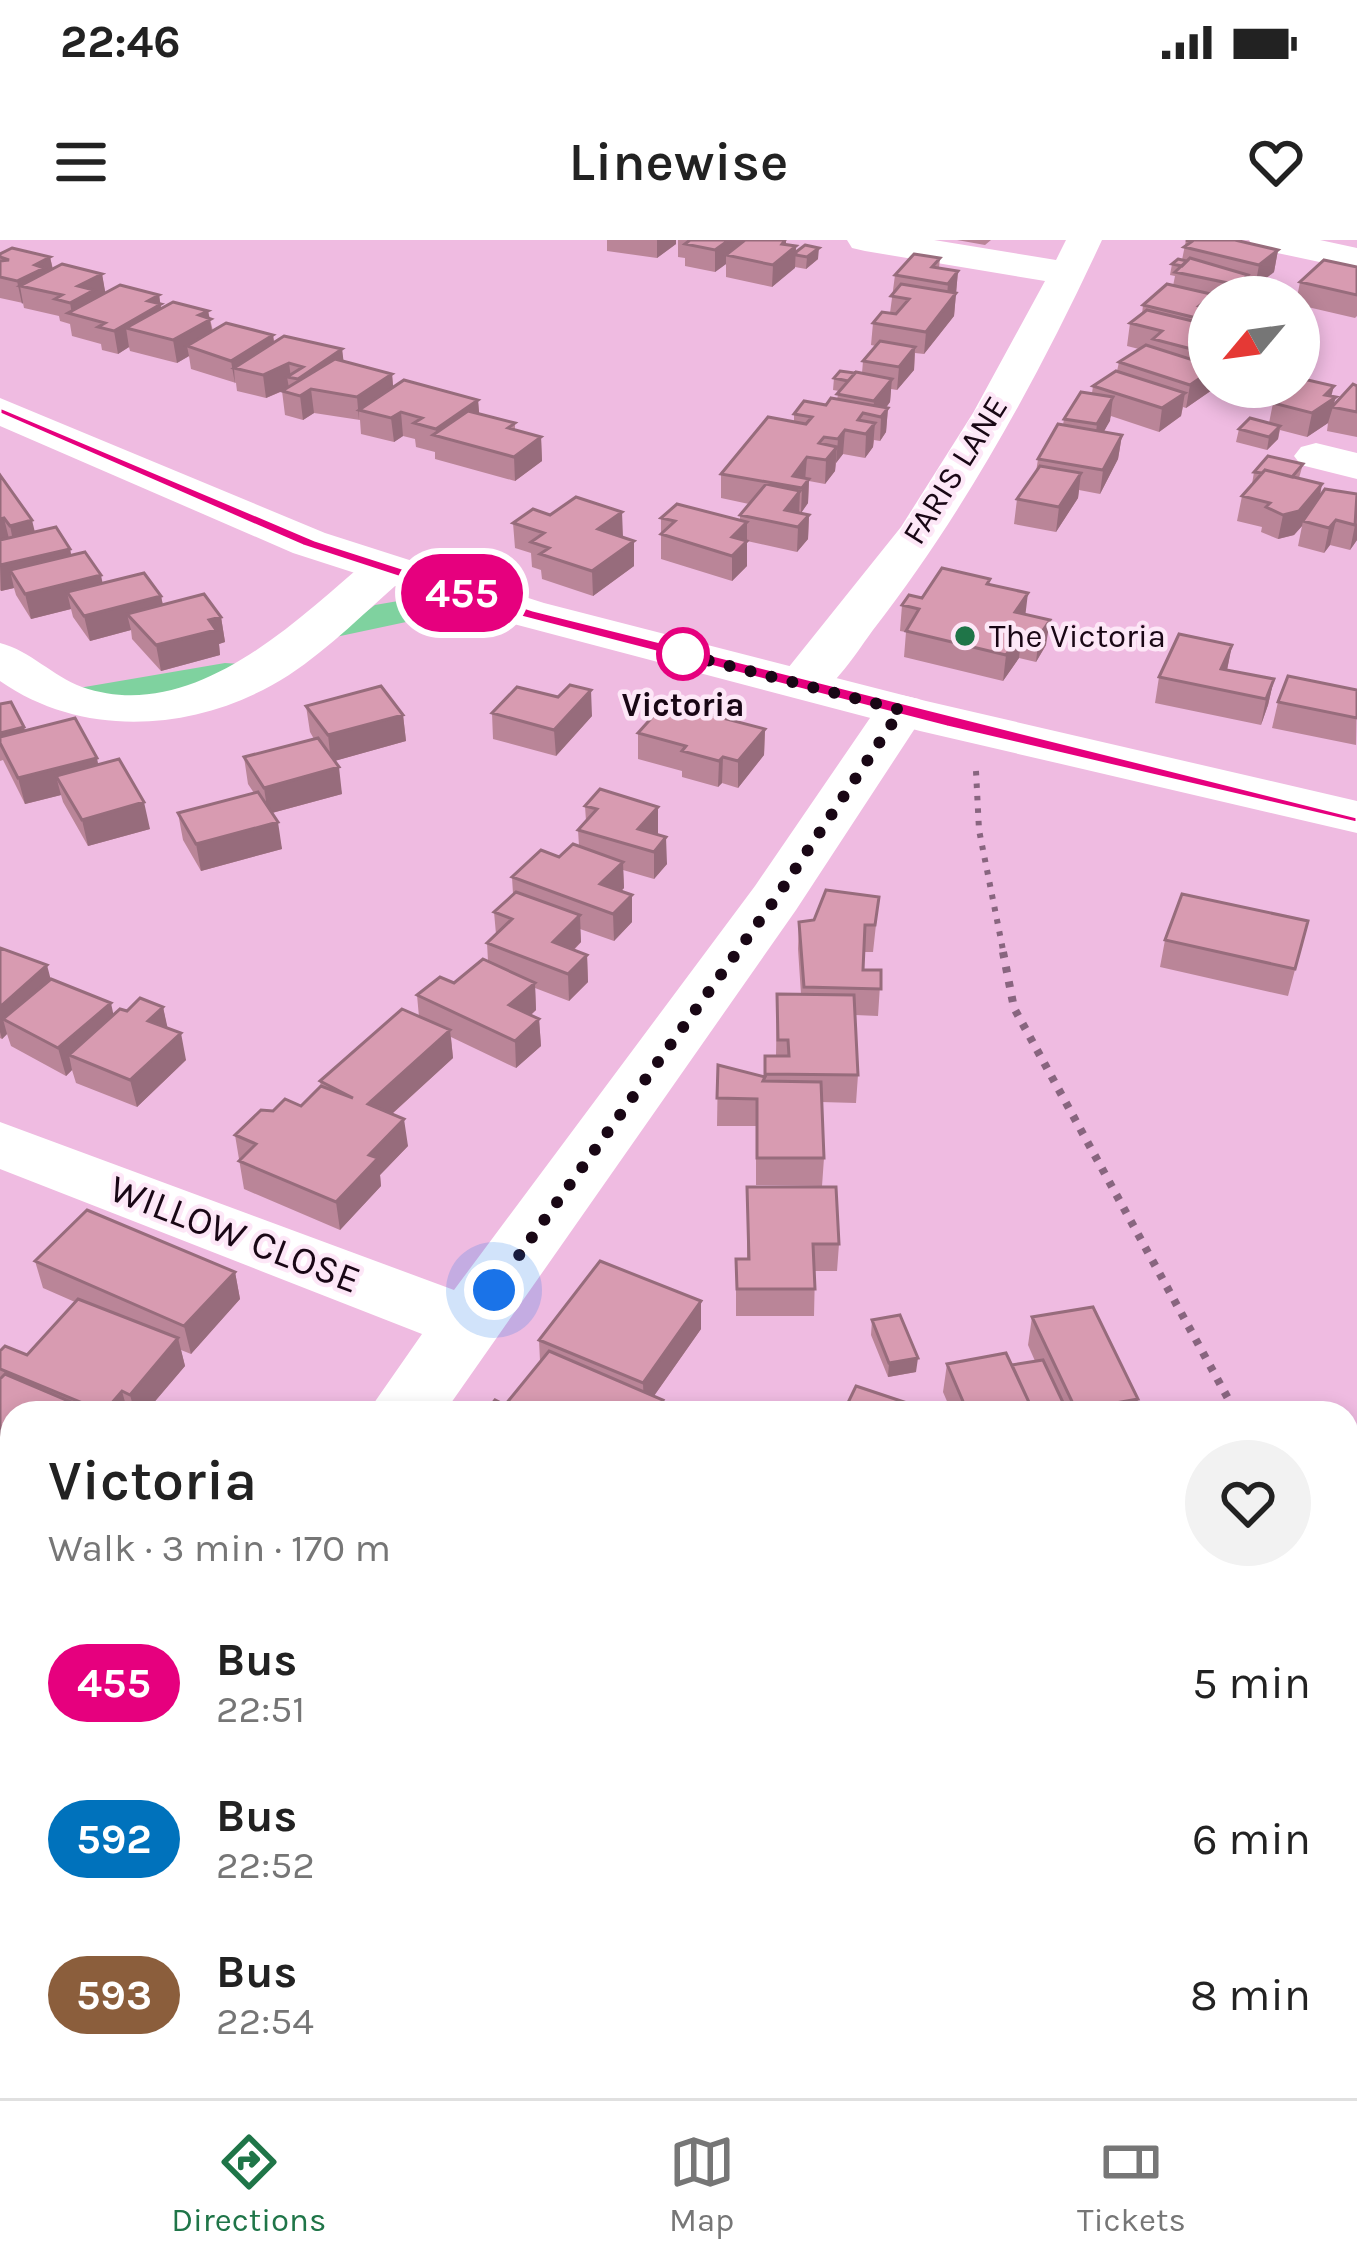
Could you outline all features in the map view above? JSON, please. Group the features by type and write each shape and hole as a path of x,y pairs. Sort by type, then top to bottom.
{"street":[{"path":"865,240 1077,256"},
{"path":"1268,240 1357,259"},
{"name":"FARIS LANE","path":"801,683 842,640 934,508 1047,320 1077,256"},
{"path":"0,411 211,504 386,569 527,613 901,710 1357,817"},
{"path":"0,658 54,693 84,703 147,707 196,700 256,677 386,569"},
{"path":"413,1401 763,917 901,710"},
{"name":"WILLOW CLOSE","path":"0,1144 469,1324"}],"path":[{"path":"975,768 979,830 1014,1008 1229,1401"}],"green space":[{"path":"404,600 439,615 331,638 375,605"},
{"path":"241,664 164,700 67,690"}],"building":[{"path":"729,240 715,250 685,244"},
{"path":"745,240 785,240 782,244 796,246 773,265 726,255"},
{"path":"1186,240 1235,240 1278,250 1259,265 1184,247 1191,242"},
{"path":"805,245 819,248 807,257 796,255"},
{"path":"12,248 50,257 35,265 44,268 17,281 0,277 0,261 9,260 0,254"},
{"path":"914,254 940,258 932,267 958,271 948,284 895,275"},
{"path":"1190,258 1248,275 1194,276 1175,272"},
{"path":"1324,260 1357,267 1357,295 1320,287 1320,276 1307,276"},
{"path":"62,264 102,274 78,286 94,290 70,303 55,299 62,295 20,286"},
{"path":"901,284 956,293 926,332 873,323 882,312 896,314 909,299 891,296"},
{"path":"1167,284 1188,289 1188,316 1143,305"},
{"path":"120,285 159,295 148,301 161,304 114,331 98,327 105,323 68,313"},
{"path":"173,302 208,311 199,315 211,319 173,340 126,328"},
{"path":"1147,310 1188,320 1188,348 1153,339 1162,331 1130,323"},
{"path":"226,323 273,335 231,361 187,346"},
{"path":"284,336 342,349 298,379 287,377 303,367 289,363 263,375 234,368"},
{"path":"880,341 915,347 899,367 863,361"},
{"path":"1146,345 1188,358 1188,384 1119,362"},
{"path":"335,359 392,374 357,397 311,389 300,396 282,391"},
{"path":"840,371 855,373 848,381 834,378"},
{"path":"1116,371 1185,393 1162,408 1093,386"},
{"path":"856,372 892,379 874,401 837,394"},
{"path":"404,380 478,400 436,429 414,423 422,418 401,412 391,418 359,410"},
{"path":"1320,383 1334,386 1325,395 1336,397 1320,408"},
{"path":"1353,384 1357,386 1357,412 1332,407"},
{"path":"1081,392 1113,397 1097,424 1064,419"},
{"path":"831,398 888,408 881,417 863,413 858,420 875,423 866,434 845,430 838,439 824,437 819,443 837,447 826,460 807,457 793,476 809,479 802,488 721,474 768,417 806,424 812,417 794,414 804,401 826,405"},
{"path":"468,411 515,423 508,428 541,437 514,457 433,435"},
{"path":"1250,418 1280,426 1269,437 1239,429"},
{"path":"1058,424 1122,435 1103,470 1038,459"},
{"path":"1268,456 1303,464 1292,477 1254,472"},
{"path":"1040,466 1081,473 1059,507 1017,499"},
{"path":"1265,470 1322,484 1299,511 1283,515 1266,507 1270,503 1242,496"},
{"path":"0,475 32,520 10,526 0,519"},
{"path":"766,484 800,491 785,510 809,515 798,527 740,515"},
{"path":"1325,489 1357,494 1355,525 1336,520 1329,528 1303,521"},
{"path":"576,497 622,512 598,529 634,541 592,571 540,554 549,548 531,542 544,533 513,523 533,509 550,515"},
{"path":"677,504 747,522 732,537 747,541 732,556 661,534 675,521 661,518"},
{"path":"56,527 70,549 0,565 0,540"},
{"path":"85,552 101,575 25,594 10,570"},
{"path":"942,568 1028,593 1015,612 1050,620 1039,636 1022,632 1006,655 906,631 919,609 902,605 909,595 922,598"},
{"path":"144,573 161,596 84,616 67,592"},
{"path":"204,594 221,617 209,620 216,630 156,645 127,614"},
{"path":"1179,634 1232,645 1221,669 1274,679 1266,699 1159,677"},
{"path":"1288,676 1357,690 1357,718 1278,702"},
{"path":"570,685 591,690 554,730 492,713 517,687 558,697"},
{"path":"381,686 403,715 328,735 306,706"},
{"path":"11,702 24,727 0,733 0,704"},
{"path":"665,703 765,729 738,761 723,757 719,761 638,733"},
{"path":"75,718 97,758 18,778 0,737"},
{"path":"318,738 339,767 264,788 244,757"},
{"path":"119,759 144,802 82,820 56,776"},
{"path":"600,789 658,807 638,829 666,837 654,852 578,830 597,809 585,806"},
{"path":"258,792 278,822 196,844 178,813"},
{"path":"573,844 623,862 600,884 632,895 613,914 512,877 541,850 559,857"},
{"path":"826,890 879,897 875,925 865,925 863,970 881,970 881,989 804,987 799,922 814,920"},
{"path":"516,892 580,915 553,942 587,955 568,974 487,943 512,919 494,912"},
{"path":"1182,894 1308,921 1295,969 1165,940"},
{"path":"0,948 47,965 0,1007"},
{"path":"483,959 535,983 509,1005 539,1019 515,1041 417,995 440,977 454,983"},
{"path":"51,979 111,1003 58,1048 3,1019"},
{"path":"777,994 854,995 858,1075 765,1074 765,1056 789,1056 788,1040 778,1040"},
{"path":"140,998 163,1007 148,1021 181,1033 130,1080 69,1055 120,1009 127,1011"},
{"path":"402,1009 450,1030 368,1104 404,1119 369,1155 378,1158 336,1202 239,1161 256,1144 235,1135 261,1110 273,1111 285,1099 301,1106 321,1086 353,1098 320,1081"},
{"path":"718,1065 765,1077 763,1081 821,1082 824,1158 757,1158 757,1099 717,1098"},
{"path":"747,1187 836,1187 839,1244 813,1244 815,1289 737,1289 736,1259 749,1259"},
{"path":"87,1210 235,1272 184,1326 35,1261"},
{"path":"600,1261 701,1301 643,1383 539,1340"},
{"path":"78,1299 178,1338 130,1395 122,1391 113,1401 77,1401 0,1369 0,1351 5,1346 27,1355"},
{"path":"1093,1307 1138,1399 1072,1401 1032,1317"},
{"path":"900,1315 918,1358 889,1363 872,1320"},
{"path":"549,1351 663,1400 662,1401 508,1401"},
{"path":"1006,1353 1028,1401 963,1401 947,1364"},
{"path":"1043,1360 1062,1401 1028,1401 1012,1365"},
{"path":"5,1374 69,1401 0,1401 0,1379"},
{"path":"856,1386 901,1401 849,1401"}],"bus line":[{"name":"455","path":"0,411 309,543 527,613 947,722 1357,817"}],"place":[{"name":"The Victoria","path":"965,636"},
{"name":"Victoria","path":"683,654"}],"route":[{"path":"494,1290 776,898 901,710 683,654"}]}
